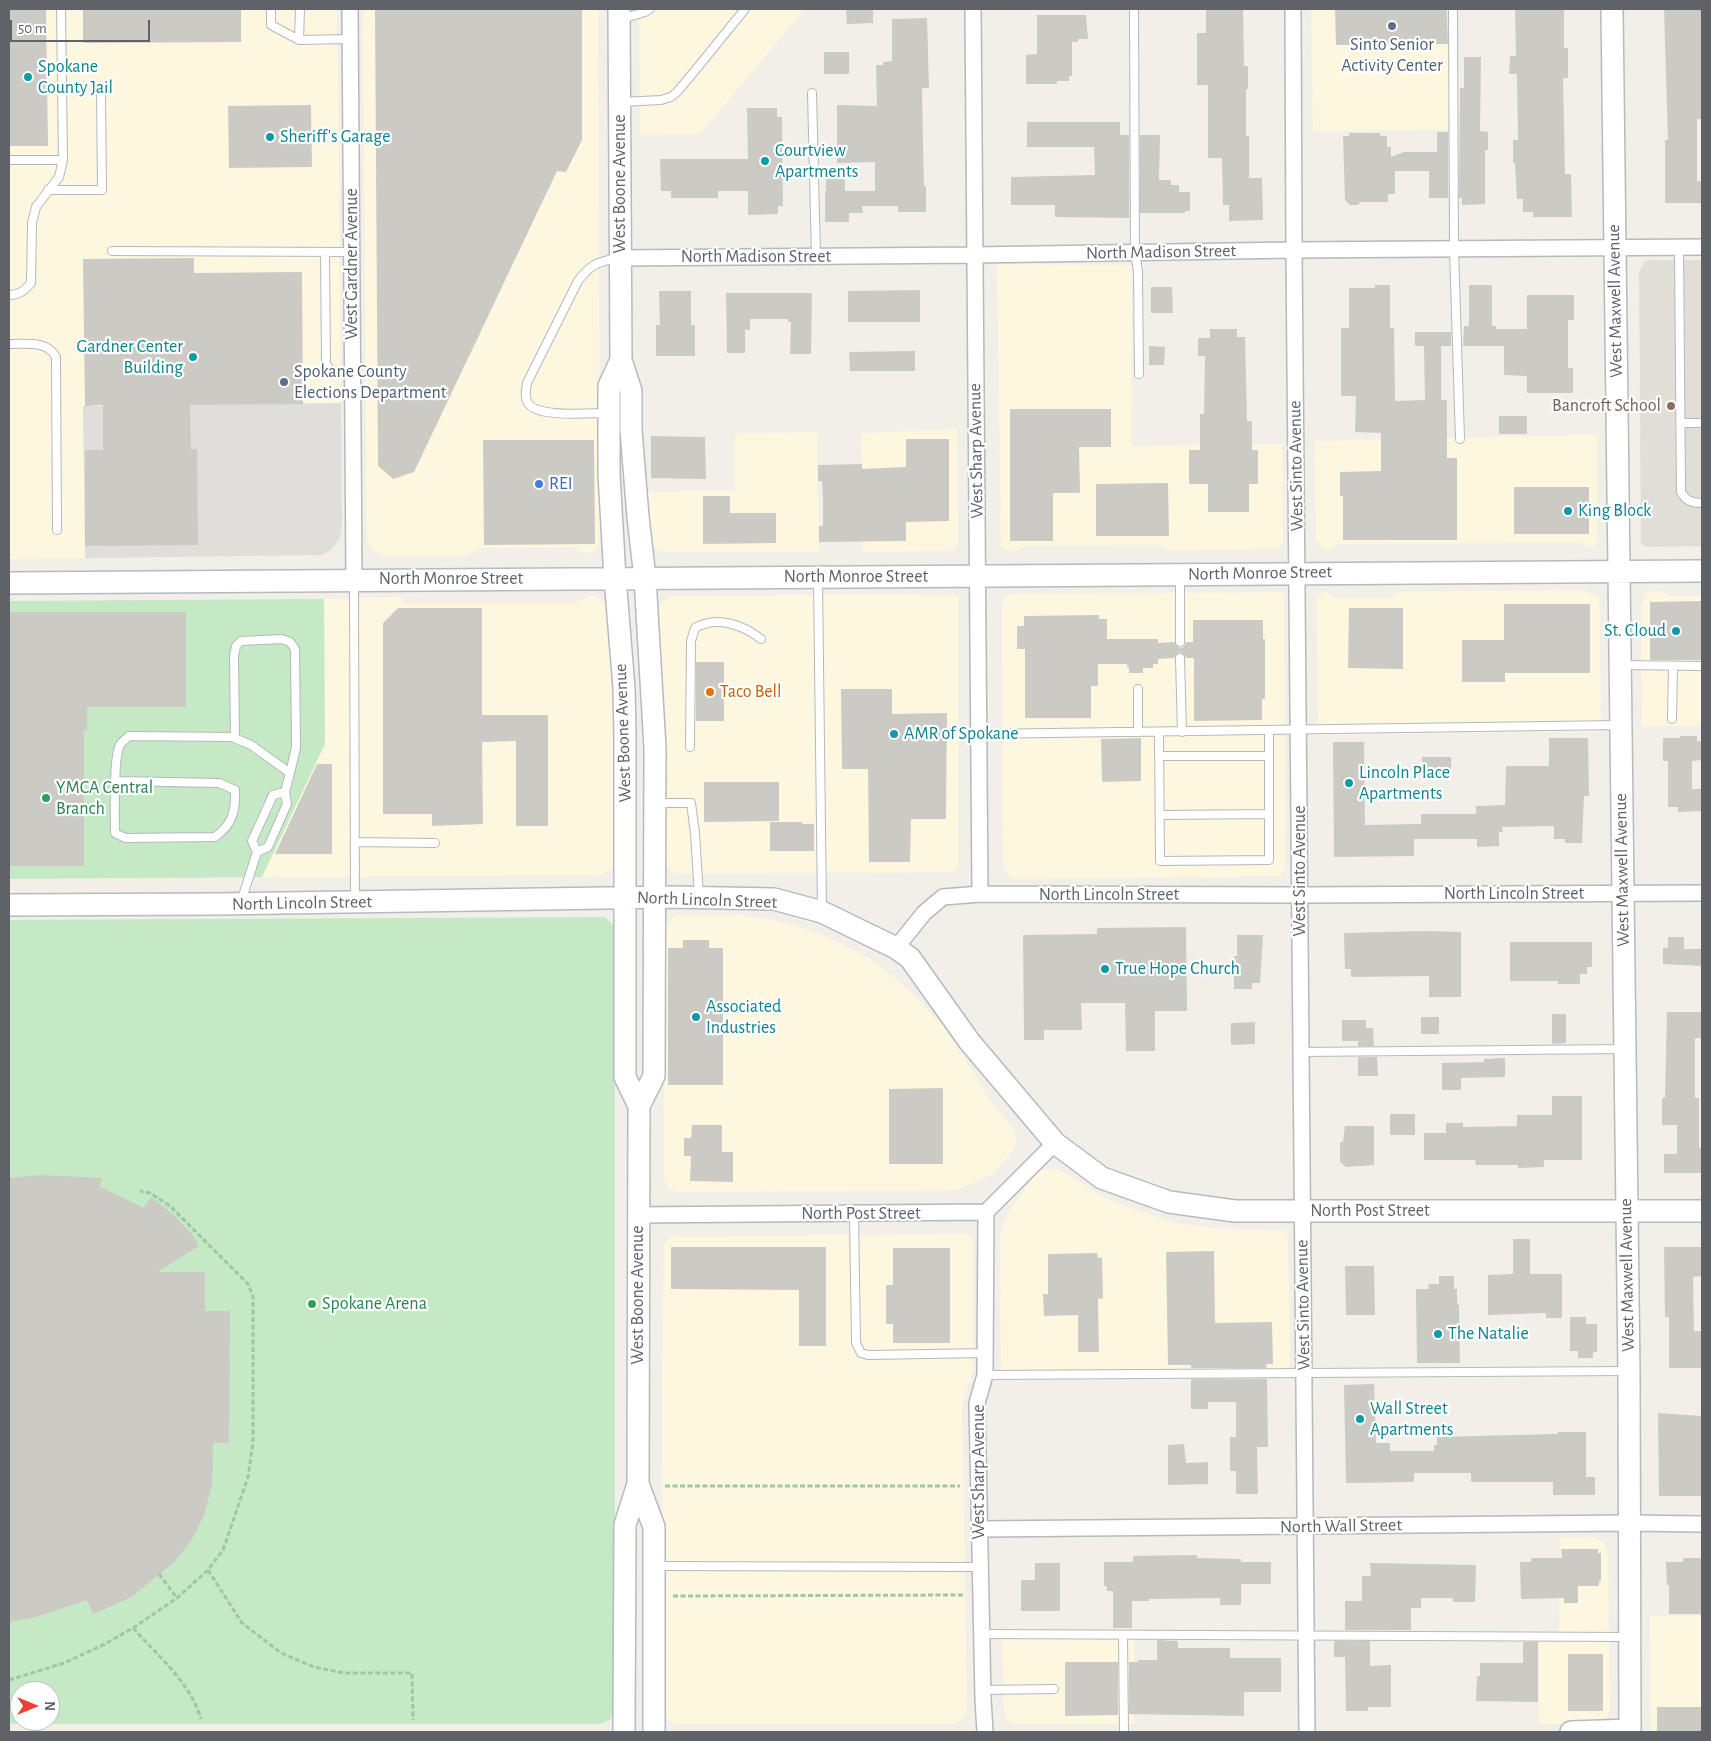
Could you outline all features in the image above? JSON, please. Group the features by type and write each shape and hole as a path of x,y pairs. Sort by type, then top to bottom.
{"main road":[{"name":"West Maxwell Avenue","path":"1612,9 1629,1371 1630,1731"},
{"name":"West Boone Avenue","path":"619,14 621,360 631,391 633,463 645,578 655,748 654,1076 639,1106 638,1484 625,1525 624,1732"},
{"name":"West Boone Avenue","path":"621,360 609,386 609,474 614,578 624,688 625,1077 639,1106"},
{"name":"North Monroe Street","path":"9,583 1702,571"},
{"name":"North Lincoln Street","path":"9,905 655,897 774,899 822,912 896,948"},
{"name":"North Post Street","path":"896,948 910,958 969,1041 1055,1143 1102,1178 1169,1202 1235,1211 1702,1211"},
{"name":"West Boone Avenue","path":"638,1484 654,1528 654,1732"},
{"path":"1571,1732 1630,1731"}],"street":[{"name":"West Gardner Avenue","path":"350,9 354,580"},
{"name":"West Sharp Avenue","path":"973,9 980,894"},
{"name":"West Sinto Avenue","path":"1293,9 1307,1732"},
{"name":"North Madison Street","path":"620,258 1702,247"},
{"name":"North Lincoln Street","path":"896,948 924,913 943,897 980,894 1702,893"},
{"path":"986,1212 1055,1143"},
{"name":"West Sharp Avenue","path":"985,1732 977,1403 985,1375 986,1212"},
{"name":"North Post Street","path":"638,1215 986,1212"},
{"name":"North Wall Street","path":"980,1528 1702,1524"}],"lane":[{"path":"9,295 16,295 25,291 30,283 32,223 36,207 58,177 63,160 61,9"},
{"path":"272,9 272,25 300,40 350,39"},
{"path":"300,9 300,40"},
{"path":"619,14 645,12 650,9"},
{"path":"619,102 661,100 671,97 693,73 744,9"},
{"path":"1134,9 1135,252 1138,272 1139,374"},
{"path":"1453,9 1454,249 1460,438"},
{"path":"48,190 102,190 101,89"},
{"path":"812,93 816,256"},
{"path":"9,160 63,160"},
{"path":"1679,248 1681,492 1685,499 1690,502 1702,503"},
{"path":"112,251 352,252"},
{"path":"325,252 326,364 331,371 353,372"},
{"path":"609,414 545,413 534,410 527,402 526,395 527,383 578,281 588,268 599,262 620,258"},
{"path":"9,344 44,345 52,350 56,357 57,530"},
{"path":"1680,423 1702,423"},
{"path":"1180,574 1180,642"},
{"path":"818,578 822,912"},
{"path":"354,580 355,902"},
{"path":"690,747 691,641 696,628 704,623 733,623 749,630 761,639"},
{"path":"235,738 234,656 236,646 241,641 282,639 290,642 296,649 296,748 286,792 287,804 268,847 257,852"},
{"path":"1180,658 1182,732"},
{"path":"1620,665 1702,666"},
{"path":"1672,719 1673,666"},
{"path":"1138,689 1138,732"},
{"path":"978,734 1621,725"},
{"path":"1159,732 1160,860 1270,860 1269,731"},
{"path":"116,781 218,783 235,790 235,804 227,828 215,837 124,838 115,832 116,755 121,743 129,736 235,738 251,745 290,773"},
{"path":"1159,756 1269,756"},
{"path":"240,903 257,852 252,841 273,795 286,792"},
{"path":"655,803 691,803 700,898"},
{"path":"1160,815 1270,814"},
{"path":"355,842 435,843"},
{"path":"1302,1052 1624,1049"},
{"path":"854,1214 856,1343 861,1353 868,1355 986,1353"},
{"path":"985,1375 1629,1371"},
{"path":"654,1566 980,1567"},
{"path":"982,1634 1630,1637"},
{"path":"1123,1635 1124,1732"},
{"path":"983,1690 1054,1689"}],"path":[{"path":"9,1680 64,1663 101,1646 133,1628 177,1598 208,1570 223,1550 248,1477 253,1442 253,1296 248,1284 170,1206 150,1193 140,1191"},
{"path":"665,1486 960,1486"},
{"path":"208,1570 242,1623 281,1653 314,1667 344,1673 412,1673 413,1720"},
{"path":"159,1574 177,1598"},
{"path":"666,1596 963,1595"},
{"path":"133,1628 188,1689 201,1719"}],"shaded area":[{"path":"9,9 337,9 341,403 83,406 85,558 9,559"},
{"path":"363,9 598,9 600,542 598,548 591,553 579,552 578,547 482,548 468,555 383,555 370,547 367,538"},
{"path":"639,9 805,9 700,134 640,135"},
{"path":"1311,9 1450,9 1450,130 1313,131"},
{"name":"Bancroft School","path":"1702,260 1702,546 1650,547 1643,546 1641,543 1639,272 1645,261"},
{"path":"997,264 1132,265 1131,446 1282,444 1283,542 1279,547 1276,549 1165,550 1160,545 1026,546 1016,551 1003,549 1001,545"},
{"path":"341,403 342,524 340,538 332,549 322,555 85,558 83,406"},
{"path":"957,429 958,542 955,549 950,551 863,552 861,433"},
{"path":"817,432 819,552 663,552 656,549 651,542 644,492 735,491 735,433"},
{"path":"1597,435 1597,539 1595,545 1590,547 1586,547 1579,542 1338,544 1333,549 1328,550 1321,547 1316,540 1315,441"},
{"path":"1584,590 1596,596 1600,603 1601,731 1318,735 1317,599 1321,593 1328,592 1334,598 1391,598 1400,592"},
{"path":"1661,591 1670,596 1702,596 1702,726 1642,726 1641,605 1647,593"},
{"path":"1280,592 1283,594 1284,599 1284,871 1279,876 1010,878 1006,872 1003,860 1002,602 1006,596 1013,594"},
{"path":"957,595 958,866 956,870 953,872 678,874 668,869 665,865 664,699 658,609 661,603 671,596"},
{"path":"589,596 595,596 603,601 607,608 615,699 616,863 610,870 601,875 262,877 325,744 324,599 397,597 404,603 576,603"},
{"path":"677,915 736,915 768,919 820,934 868,957 909,990 944,1027 992,1104 1015,1130 1016,1143 1014,1149 993,1174 961,1188 942,1191 678,1192 668,1189 664,1178 663,931 666,924"},
{"path":"1042,1170 1060,1170 1104,1197 1175,1223 1217,1229 1285,1231 1288,1236 1290,1377 1000,1379 1000,1237 1005,1220 1035,1175"},
{"path":"966,1234 971,1236 973,1240 973,1366 962,1410 966,1714 952,1724 683,1724 669,1722 663,1708 662,1375 664,1245 673,1237"},
{"path":"1592,1537 1604,1543 1608,1553 1610,1710 1608,1716 1602,1722 1595,1724 1539,1724 1539,1640 1559,1639 1560,1538"},
{"path":"1650,1616 1702,1616 1702,1732 1651,1732"},
{"path":"1134,1630 1134,1724 1018,1724 1007,1720 1004,1712 1002,1631"}],"green space":[{"path":"324,599 325,744 262,877 9,879 9,601"},
{"name":"Spokane Arena","path":"605,917 614,926 615,931 615,1706 610,1720 600,1724 60,1724 60,1681 10,1681 9,1724 9,920"}],"building":[{"name":"Spokane County Jail","path":"9,9 46,9 48,146 9,146"},
{"path":"83,9 241,9 241,42 83,43"},
{"path":"375,9 582,9 582,140 566,172 557,171 414,472 393,479 378,466"},
{"path":"846,9 873,9 873,23 847,24"},
{"path":"1206,9 1243,9 1244,66 1248,66 1246,136 1249,136 1249,178 1262,178 1263,220 1229,221 1229,205 1223,205 1222,158 1208,158 1208,85 1197,85 1197,33 1206,33"},
{"name":"Sinto Senior Activity Center","path":"1335,9 1447,9 1448,44 1336,45"},
{"path":"1515,9 1564,9 1564,48 1568,48 1568,78 1563,78 1565,174 1571,174 1572,217 1533,217 1533,212 1523,212 1523,199 1517,199 1515,163 1513,163 1513,140 1518,140 1517,74 1509,74 1510,56 1516,56"},
{"path":"1664,9 1702,9 1702,119 1697,119 1697,181 1702,181 1702,203 1665,203 1665,140 1668,140"},
{"path":"1037,15 1086,15 1088,39 1078,39 1078,42 1072,42 1072,76 1069,76 1069,81 1057,81 1057,84 1026,84 1026,55 1037,54"},
{"path":"927,18 929,88 922,88 926,212 898,212 898,206 862,206 863,213 849,213 849,222 825,222 826,179 845,178 845,191 875,191 875,162 837,163 837,105 877,106 876,65 883,65 883,62 892,61 892,19"},
{"path":"824,52 849,52 849,74 824,74"},
{"path":"1464,57 1481,57 1480,131 1488,132 1488,150 1485,150 1485,204 1462,205 1462,198 1459,198 1460,88 1464,88"},
{"name":"Sheriff's Garage","path":"311,105 312,167 229,168 228,106"},
{"path":"747,108 777,108 777,117 782,117 783,206 778,206 778,214 748,215 748,191 718,191 718,198 671,198 671,191 661,191 660,159 748,159"},
{"path":"1027,122 1120,122 1120,135 1129,135 1129,218 1055,217 1055,205 1011,205 1011,177 1095,175 1094,147 1027,147"},
{"path":"1437,132 1448,132 1448,198 1429,198 1429,171 1395,171 1395,194 1388,194 1388,202 1360,202 1358,205 1350,205 1345,200 1343,136 1349,136 1349,133 1380,133 1380,136 1387,136 1387,147 1391,147 1391,157 1404,152 1437,152"},
{"path":"1140,135 1160,135 1159,180 1171,180 1171,185 1179,185 1179,192 1190,192 1190,211 1185,211 1185,213 1140,213"},
{"name":"Gardner Center Building","path":"194,258 194,273 302,272 303,404 190,405 191,449 197,449 198,545 85,546 85,450 103,450 103,405 85,406 83,259"},
{"path":"1375,285 1390,285 1390,328 1394,328 1395,401 1425,400 1424,346 1415,346 1415,332 1451,332 1451,346 1441,346 1441,400 1447,400 1447,458 1457,458 1457,540 1343,540 1343,496 1340,496 1340,472 1381,471 1381,433 1355,432 1356,396 1341,396 1341,328 1349,328 1349,288 1375,288"},
{"path":"1469,285 1492,285 1492,326 1496,326 1496,329 1527,329 1527,295 1574,295 1574,320 1568,320 1568,368 1573,368 1573,393 1527,393 1527,376 1504,375 1504,346 1463,346 1464,326 1469,326"},
{"path":"1151,287 1172,287 1173,313 1151,313"},
{"path":"920,290 920,322 848,322 848,291"},
{"path":"659,291 691,291 691,325 695,325 695,356 656,356 656,325 660,325"},
{"path":"726,293 812,293 811,354 790,354 791,322 788,322 788,319 750,319 750,330 745,330 745,353 727,353"},
{"path":"1210,329 1237,329 1237,337 1245,337 1247,421 1252,421 1252,450 1258,450 1258,484 1249,484 1249,512 1208,512 1208,484 1189,484 1189,450 1200,450 1200,414 1204,414 1205,356 1198,356 1198,338 1210,338"},
{"path":"1149,346 1165,347 1164,365 1149,365"},
{"path":"915,351 915,371 850,371 849,352"},
{"path":"1010,409 1111,409 1111,447 1079,447 1080,493 1053,493 1053,541 1010,541"},
{"path":"1499,416 1527,416 1527,434 1499,434"},
{"path":"651,436 705,437 706,479 651,478"},
{"path":"906,439 949,439 949,521 906,522 906,541 819,542 819,526 823,526 823,498 822,481 818,481 818,465 862,464 862,469 906,467"},
{"name":"REI","path":"483,440 594,440 595,544 484,545"},
{"path":"1168,483 1169,536 1096,536 1096,484"},
{"path":"1514,487 1589,487 1589,534 1514,534"},
{"path":"703,496 730,496 730,513 776,513 776,543 703,544"},
{"name":"St. Cloud","path":"1702,601 1702,660 1650,660 1650,602"},
{"path":"1504,604 1590,604 1590,673 1505,673 1505,682 1462,682 1462,640 1504,640"},
{"path":"398,608 482,608 482,715 548,715 548,826 516,826 516,741 482,742 483,824 432,826 432,814 383,814 383,623"},
{"path":"1349,608 1403,608 1403,669 1348,668"},
{"name":"YMCA Central Branch","path":"9,612 186,612 186,707 87,707 87,730 84,730 84,866 9,866"},
{"path":"1099,615 1099,619 1107,619 1107,639 1158,639 1158,643 1174,642 1180,648 1186,642 1193,642 1193,620 1263,620 1263,639 1265,639 1265,699 1262,699 1262,720 1194,721 1194,658 1186,658 1180,652 1174,658 1158,659 1158,664 1153,664 1153,668 1143,668 1143,673 1129,673 1127,664 1098,664 1098,686 1091,686 1091,718 1025,718 1025,649 1017,649 1017,626 1024,626 1024,616"},
{"name":"Taco Bell","path":"696,662 724,662 724,721 696,721"},
{"path":"841,689 892,689 892,714 947,713 946,819 911,819 910,862 869,862 868,769 842,769"},
{"path":"1680,736 1697,736 1697,741 1702,741 1702,760 1692,761 1692,789 1702,789 1702,811 1678,812 1678,807 1668,807 1668,761 1663,761 1663,738 1680,738"},
{"path":"1141,738 1141,781 1102,782 1101,739"},
{"path":"1549,738 1588,738 1589,796 1584,796 1582,843 1565,843 1565,839 1554,839 1554,826 1502,827 1503,832 1499,832 1499,846 1477,847 1477,839 1414,839 1414,856 1334,857 1333,742 1364,742 1365,825 1421,824 1421,814 1476,814 1476,806 1505,805 1506,766 1549,766"},
{"path":"1422,757 1451,757 1451,776 1422,776"},
{"path":"317,764 332,764 332,854 275,854"},
{"path":"704,782 779,782 779,821 704,822"},
{"path":"770,822 814,824 814,851 770,851"},
{"name":"True Hope Church","path":"1186,927 1187,1011 1155,1011 1155,1051 1126,1051 1125,1003 1081,1003 1082,1030 1044,1030 1044,1040 1024,1040 1023,935 1097,934 1097,928"},
{"path":"1461,932 1461,997 1429,997 1429,976 1351,977 1351,969 1345,969 1344,933"},
{"path":"1237,935 1263,935 1260,983 1252,983 1252,989 1234,989 1234,956 1237,956"},
{"path":"1668,937 1684,937 1684,949 1702,949 1702,966 1663,964 1663,948 1668,948"},
{"name":"Associated Industries","path":"683,940 709,940 709,948 723,948 723,1085 668,1085 668,948 683,948"},
{"path":"1510,942 1592,942 1592,967 1587,967 1587,974 1580,974 1580,984 1558,984 1558,981 1510,981"},
{"path":"1667,1012 1702,1012 1702,1038 1695,1038 1695,1098 1699,1098 1699,1148 1702,1148 1702,1173 1664,1173 1664,1154 1677,1154 1677,1125 1662,1125 1662,1098 1665,1098"},
{"path":"1552,1014 1566,1014 1566,1043 1552,1044"},
{"path":"1421,1017 1439,1017 1439,1034 1421,1034"},
{"path":"1342,1020 1366,1020 1366,1028 1373,1028 1374,1046 1358,1046 1358,1041 1342,1041"},
{"path":"1255,1022 1255,1044 1231,1045 1231,1023"},
{"path":"1358,1057 1377,1057 1378,1076 1358,1076"},
{"path":"1505,1058 1505,1077 1461,1078 1461,1090 1442,1090 1442,1063 1484,1062 1484,1059"},
{"path":"943,1088 943,1164 889,1164 889,1089"},
{"path":"1552,1096 1582,1096 1582,1160 1544,1160 1544,1167 1518,1168 1518,1165 1476,1165 1475,1160 1424,1160 1424,1133 1446,1133 1446,1123 1463,1123 1463,1127 1517,1126 1517,1115 1552,1115"},
{"path":"1390,1114 1415,1114 1415,1135 1390,1135"},
{"path":"692,1125 722,1125 722,1152 733,1152 733,1182 690,1181 691,1156 684,1156 684,1138 691,1138"},
{"path":"1345,1126 1374,1126 1374,1165 1346,1167 1340,1162 1340,1142 1343,1142"},
{"path":"40,1175 102,1178 100,1187 144,1208 151,1197 173,1214 191,1233 199,1246 157,1272 205,1272 205,1311 230,1311 229,1443 213,1443 212,1485 204,1515 191,1541 174,1562 132,1597 93,1614 87,1600 36,1617 9,1622 9,1178"},
{"path":"1513,1239 1530,1239 1530,1274 1562,1274 1562,1318 1546,1318 1546,1313 1488,1315 1488,1275 1513,1274"},
{"path":"671,1247 826,1247 826,1346 799,1346 799,1290 671,1289"},
{"path":"1664,1247 1702,1247 1702,1276 1693,1277 1694,1331 1702,1331 1702,1368 1669,1368 1669,1317 1665,1317"},
{"path":"893,1248 950,1248 950,1343 893,1343 893,1324 886,1324 886,1285 893,1285"},
{"path":"1214,1251 1215,1323 1272,1322 1273,1364 1266,1364 1267,1368 1191,1368 1191,1365 1168,1365 1166,1252"},
{"path":"1097,1253 1098,1258 1102,1257 1103,1298 1098,1299 1099,1352 1078,1352 1078,1315 1044,1316 1043,1294 1048,1294 1048,1254"},
{"path":"1345,1266 1374,1266 1375,1315 1346,1315"},
{"name":"The Natalie","path":"1439,1276 1454,1276 1454,1289 1457,1289 1457,1304 1459,1305 1460,1363 1417,1363 1416,1289 1429,1289 1428,1284 1439,1284"},
{"path":"1570,1317 1586,1317 1586,1324 1597,1324 1597,1352 1593,1352 1593,1358 1578,1358 1578,1351 1570,1351"},
{"path":"1191,1379 1267,1379 1268,1447 1257,1447 1258,1494 1236,1494 1236,1471 1230,1471 1230,1437 1236,1437 1236,1402 1208,1402 1208,1409 1191,1409"},
{"path":"1374,1384 1376,1443 1390,1443 1390,1451 1434,1451 1434,1445 1437,1445 1437,1437 1586,1432 1586,1477 1595,1477 1595,1495 1553,1495 1553,1482 1471,1482 1471,1473 1414,1473 1414,1482 1346,1483 1344,1385"},
{"path":"1658,1413 1702,1416 1702,1496 1659,1496"},
{"path":"1184,1444 1186,1463 1208,1462 1208,1484 1168,1485 1168,1445"},
{"path":"1561,1549 1598,1549 1598,1553 1601,1553 1601,1581 1599,1581 1599,1586 1578,1586 1578,1603 1564,1603 1564,1598 1521,1599 1520,1562 1531,1562 1531,1558 1562,1558"},
{"path":"1197,1555 1197,1558 1241,1559 1241,1562 1271,1562 1271,1584 1241,1584 1241,1605 1220,1605 1220,1598 1132,1601 1132,1628 1113,1628 1113,1591 1107,1591 1107,1586 1104,1586 1104,1562 1133,1562 1133,1556"},
{"path":"1683,1558 1702,1558 1702,1614 1669,1614 1669,1585 1667,1585 1666,1562 1683,1562"},
{"path":"1035,1563 1060,1563 1060,1611 1021,1611 1021,1580 1035,1580"},
{"path":"1370,1563 1476,1565 1475,1602 1453,1602 1453,1598 1421,1598 1421,1608 1411,1608 1411,1630 1345,1630 1345,1601 1362,1601 1362,1576 1371,1576"},
{"path":"1157,1640 1178,1641 1178,1648 1230,1648 1230,1658 1281,1658 1281,1692 1244,1692 1244,1716 1129,1714 1129,1662 1157,1660"},
{"path":"1334,1641 1370,1641 1370,1666 1391,1665 1391,1707 1368,1707 1368,1711 1346,1711 1345,1657 1334,1657"},
{"path":"1523,1642 1538,1642 1538,1702 1476,1701 1477,1676 1480,1676 1480,1663 1523,1663"},
{"path":"1568,1654 1603,1654 1603,1711 1568,1711"},
{"path":"1065,1662 1118,1662 1118,1715 1065,1716"},
{"path":"1657,1707 1702,1707 1702,1732 1657,1732"}],"place":[{"name":"Sinto Senior Activity Center","path":"1392,26"},
{"name":"Spokane County Jail","path":"28,77"},
{"name":"Sheriff's Garage","path":"270,137"},
{"name":"Courtview Apartments","path":"765,161"},
{"name":"Gardner Center Building","path":"193,357"},
{"name":"Spokane County Elections Department","path":"284,382"},
{"name":"Bancroft School","path":"1671,406"},
{"name":"REI","path":"539,484"},
{"name":"King Block","path":"1568,511"},
{"name":"St. Cloud","path":"1676,631"},
{"name":"Taco Bell","path":"710,692"},
{"name":"AMR of Spokane","path":"894,734"},
{"name":"Lincoln Place Apartments","path":"1349,783"},
{"name":"YMCA Central Branch","path":"46,798"},
{"name":"True Hope Church","path":"1105,969"},
{"name":"Associated Industries","path":"696,1017"},
{"name":"Spokane Arena","path":"312,1304"},
{"name":"The Natalie","path":"1438,1334"},
{"name":"Wall Street Apartments","path":"1360,1419"}]}
